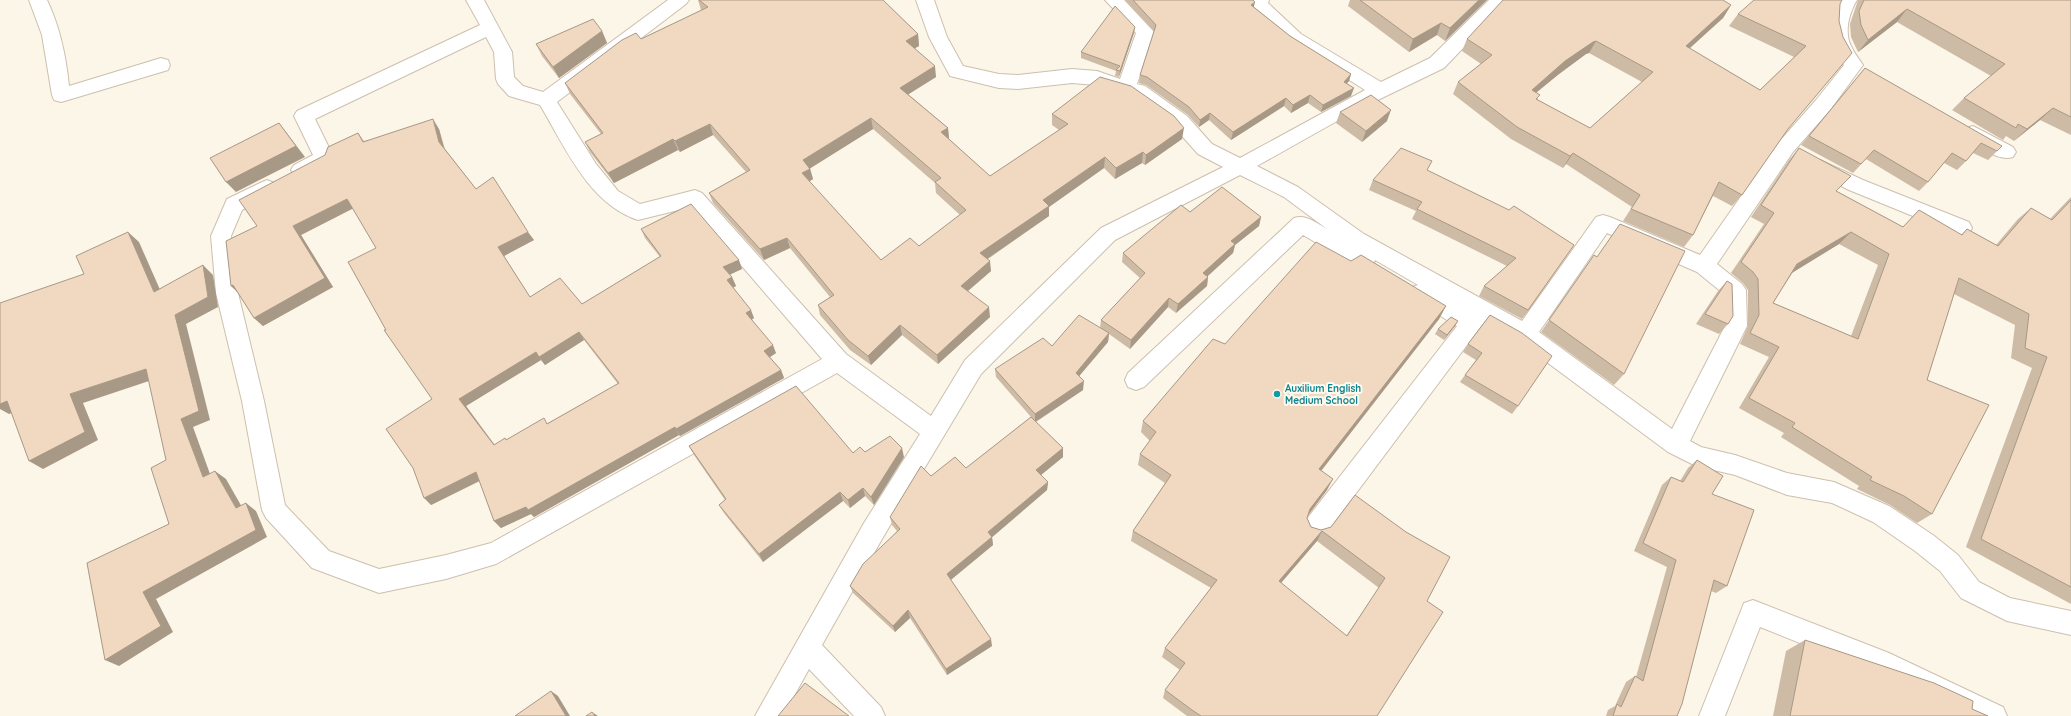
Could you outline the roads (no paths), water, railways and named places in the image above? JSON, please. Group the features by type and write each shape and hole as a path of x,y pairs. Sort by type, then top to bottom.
{"street":[{"path":"38,0 43,10 58,57 61,95 161,65"},
{"path":"475,0 503,52 505,79 516,91 528,96 546,100 589,169 611,196 638,212 695,198 838,361 934,431"},
{"path":"546,100 680,0"},
{"path":"925,0 935,31 957,71 999,81 1018,82 1072,76 1097,78 1127,86 1138,91 1180,121 1205,149 1291,192 1357,240 1476,316"},
{"path":"1114,0 1145,32 1127,86"},
{"path":"1260,0 1259,4 1295,38 1380,90"},
{"path":"768,716 873,531 973,367 1108,234 1241,166 1348,106 1437,63 1500,0"},
{"path":"1704,266 1786,147 1823,105 1861,69 1844,51 1839,40 1842,8 1848,0"},
{"path":"490,28 304,116 324,158 234,205 222,236 227,293 253,401 274,510 321,560 378,581 446,567 496,553 838,361"},
{"path":"1957,124 2006,152"},
{"path":"1786,147 1836,176 1962,228"},
{"path":"1525,334 1603,223 1704,266 1735,290 1736,326 1676,445"},
{"path":"1136,380 1301,224 1476,316"},
{"path":"1315,528 1476,316 1485,310 1525,334 1588,382 1676,445 1696,456 1735,465 1786,484 1834,493 1874,511 1924,543 1943,558 1970,590 2007,609 2071,623"},
{"path":"1712,716 1753,612 1880,662 1994,716"},
{"path":"807,648 872,716"}],"place":[{"name":"Auxilium English Medium School","path":"1277,394"}]}
